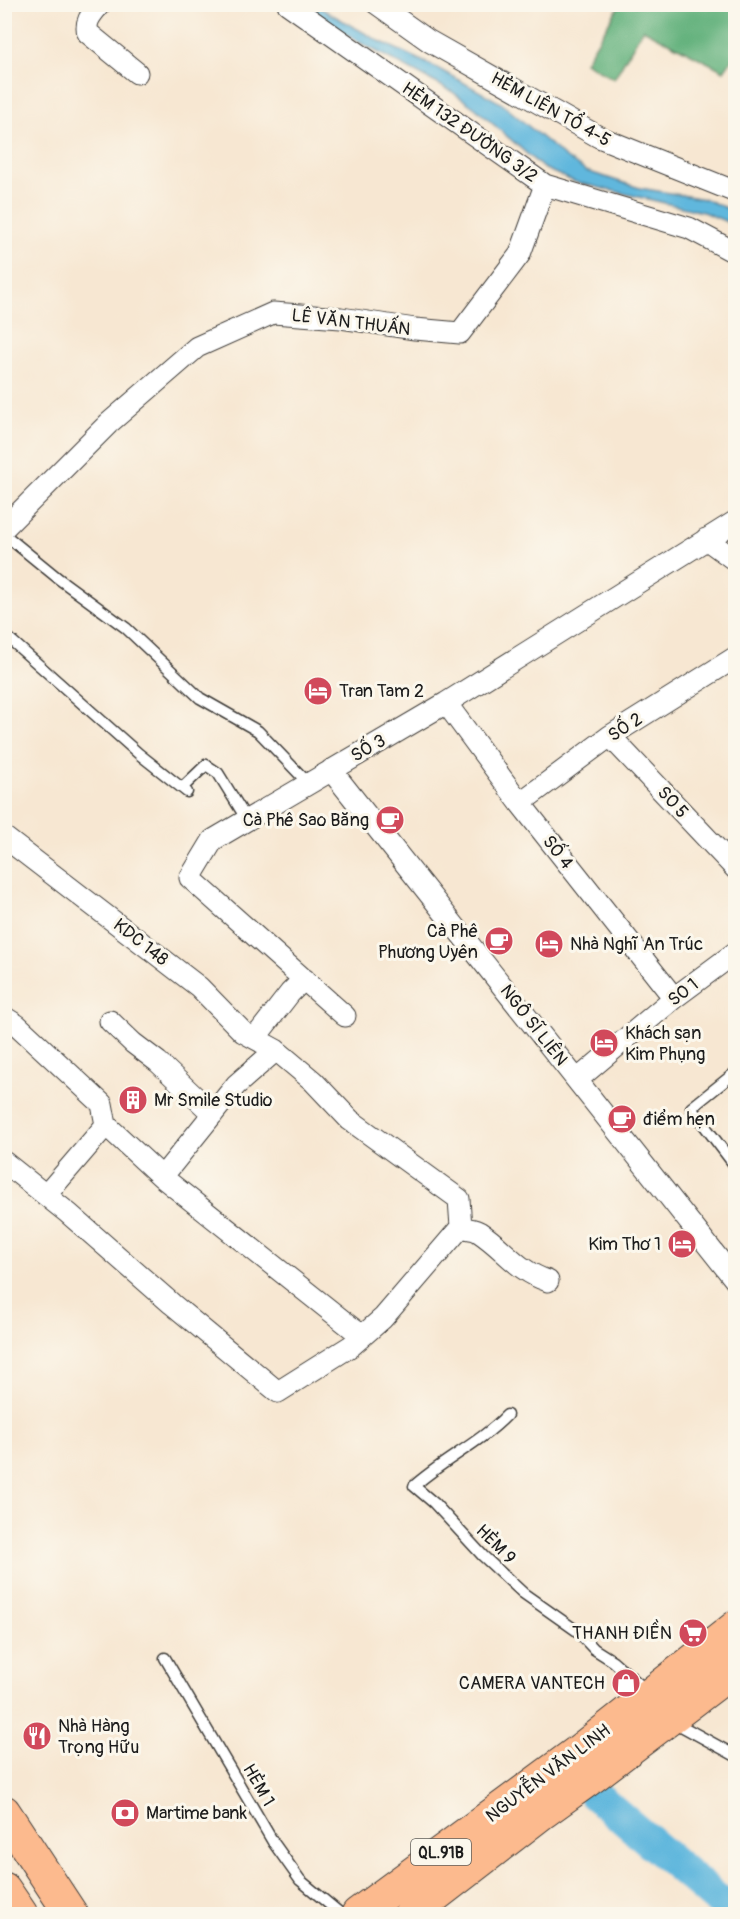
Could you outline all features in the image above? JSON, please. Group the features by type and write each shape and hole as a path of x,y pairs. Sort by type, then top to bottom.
{"highway":[{"name":"NGUYỄN VĂN LINH","path":"358,1914 534,1801 587,1763 660,1707 735,1627"},
{"name":"NGUYỄN VĂN LINH","path":"660,1707 735,1668"},
{"name":"NGUYỄN VĂN LINH","path":"411,1914 534,1801"},
{"path":"4,1812 70,1914"},
{"path":"4,1889 21,1914"}],"street":[{"path":"100,4 88,20 88,33 137,73"},
{"name":"HẺM 132 ĐƯỜNG 3/2","path":"288,4 545,185 689,228 735,253"},
{"name":"HẺM LIÊN TỔ 4-5","path":"377,4 429,41 599,137 735,192"},
{"name":"LÊ VĂN THUẤN","path":"4,528 109,423 197,347 273,313 341,318 460,333 520,254 545,185"},
{"name":"SỐ 3","path":"345,1016 190,878 213,840 446,703 735,521"},
{"path":"706,539 735,561"},
{"name":"SỐ 2","path":"520,803 610,736 733,664"},
{"name":"SỐ 4","path":"446,703 520,803 674,998"},
{"name":"SO 5","path":"610,736 735,869"},
{"name":"NGÔ SĨ LIÊN","path":"331,770 735,1281"},
{"name":"KDC 148","path":"4,837 199,987 243,1032 276,1050 314,1081 350,1119 459,1199 461,1227"},
{"name":"SO 1","path":"577,1080 674,998 735,952"},
{"path":"255,1038 290,993 304,979"},
{"path":"4,1017 17,1025 102,1104 106,1125 162,1177 362,1336"},
{"path":"110,1021 213,1114"},
{"path":"162,1177 236,1085 276,1050"},
{"path":"46,1195 106,1125"},
{"path":"4,1162 278,1392 351,1346 383,1318 461,1227 478,1231 517,1265 533,1276 548,1281"}],"lane":[{"path":"4,534 59,579 126,628 200,698 258,731 309,784"},
{"path":"4,634 139,754 185,790 206,765 218,773 247,820"},
{"path":"735,1072 691,1108 735,1167"},
{"name":"HẺM 9","path":"507,1415 500,1423 434,1469 414,1486 434,1503 483,1556 523,1593 577,1631 594,1649 613,1661 660,1707"},
{"name":"HẺM 1","path":"165,1658 273,1842 300,1880 341,1914"},
{"path":"660,1707 735,1756"}],"green space":[{"path":"617,5 735,5 735,55 724,71 643,29 614,79 585,62 619,6"}],"water":[{"path":"298,5 315,5 377,40 435,67 501,103 565,157 586,171 640,188 705,199 735,212 735,227 703,212 575,182 543,168 475,108 451,91 357,41"}],"waterway":[{"path":"593,1793 734,1914"}],"place":[{"name":"Tran Tam 2","path":"318,691"},
{"name":"Cà Phê Sao Băng","path":"390,820"},
{"name":"Cà Phê Phương Uyên","path":"499,941"},
{"name":"Nhà Nghĩ An Trúc","path":"549,944"},
{"name":"Khách sạn Kim Phụng","path":"604,1043"},
{"name":"Mr Smile Studio","path":"133,1100"},
{"name":"điểm hẹn","path":"622,1119"},
{"name":"Kim Thơ 1","path":"682,1244"},
{"name":"THANH ĐIỀN","path":"693,1633"},
{"name":"CAMERA VANTECH","path":"626,1683"},
{"name":"Nhà Hàng Trọng Hữu","path":"37,1736"},
{"name":"Martime bank","path":"125,1813"}]}
